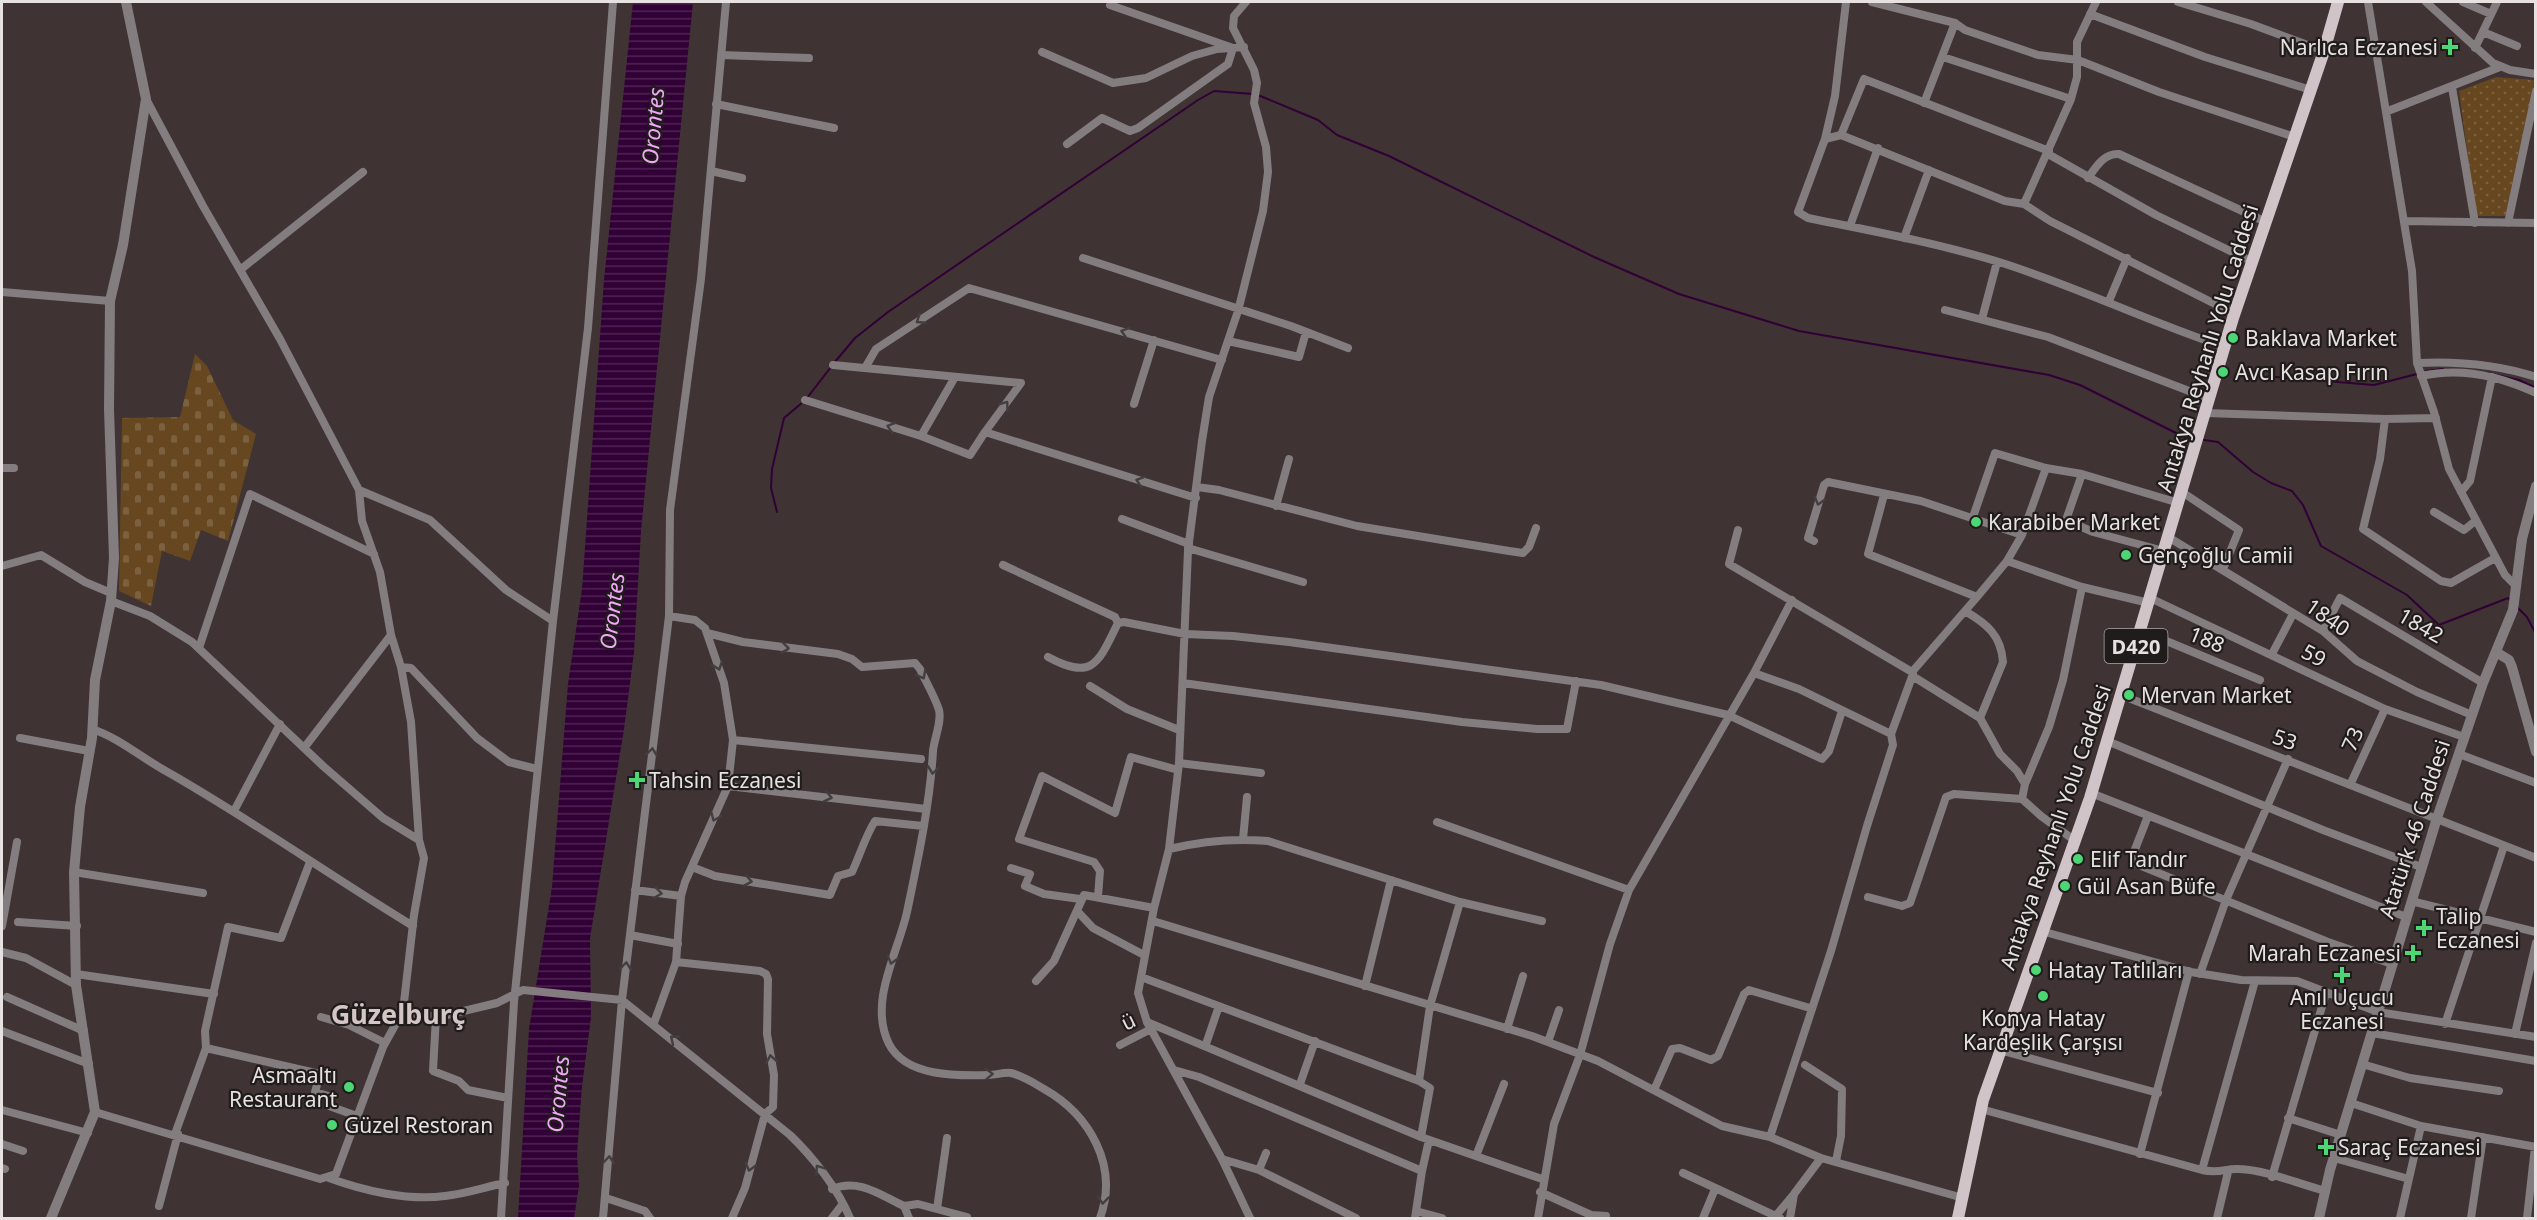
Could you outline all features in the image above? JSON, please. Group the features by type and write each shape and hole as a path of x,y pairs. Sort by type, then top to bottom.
{"main road":[{"name":"D420","path":"2316,73 2338,2"},
{"name":"D420","path":"2316,73 2346,2"},
{"name":"Antakya Reyhanlı Yolu Caddesi","path":"1958,1218 1982,1109 2000,1050 2108,741 2235,314 2316,73"}],"street":[{"path":"95,1112 176,1134 320,1179 336,1174 385,1043 403,1011 424,858 419,840 411,722 401,667 391,635 380,572 362,521 358,490 280,339 146,99 126,2"},
{"path":"501,1218 505,1183 508,1098 537,769 588,328 613,2"},
{"path":"603,1218 622,1000 669,616 670,510 701,279 726,2"},
{"path":"1846,2 1835,96 1825,139 1798,212 1808,218 1904,238 1997,262 2109,302 2168,328 2225,347"},
{"path":"1872,2 1955,23 1965,30 2038,55 2078,60 2159,92 2295,137"},
{"path":"2024,204 2071,99 2078,60 2078,42 2097,2"},
{"path":"2178,2 2324,51"},
{"path":"2368,2 2388,111 2413,281 2417,363 2436,418 2449,469 2474,522 2505,575 2516,586"},
{"path":"2426,2 2475,48 2500,67 2535,74"},
{"path":"2463,2 2491,14"},
{"path":"2475,48 2497,2"},
{"path":"1242,3 1234,16 1233,28 1254,70 1257,83 1254,103 1266,147 1268,172 1263,211 1238,311 1209,397 1189,546 1179,766 1169,849 1154,908 1138,993 1149,1025 1222,1159 1250,1218"},
{"path":"1110,5 1233,48"},
{"path":"2090,14 2216,61 2311,90"},
{"path":"1924,103 1955,23"},
{"path":"2483,32 2517,46"},
{"path":"1042,52 1113,83 1146,78 1192,56 1244,47"},
{"path":"1067,144 1102,118 1130,131 1137,128 1228,64 1233,48"},
{"path":"721,55 809,58"},
{"path":"1943,57 2071,99"},
{"path":"2388,111 2500,67"},
{"path":"1841,135 1864,79 2048,153 2156,215 2253,262"},
{"path":"2452,87 2475,223"},
{"path":"2508,223 2535,91"},
{"path":"51,1218 95,1112 76,980 75,872 92,729 95,680 111,597 114,558 110,409 111,301 123,246 146,99"},
{"path":"717,104 834,128"},
{"path":"1825,139 1841,135 2005,201 2024,204 2050,221 2235,314"},
{"path":"1850,226 1878,148"},
{"path":"2088,178 2104,158 2112,154 2119,154 2266,222"},
{"path":"1904,238 1929,170"},
{"path":"711,171 742,178"},
{"path":"240,270 363,172"},
{"path":"2404,221 2535,223"},
{"path":"1083,258 1348,348"},
{"path":"2109,302 2127,258"},
{"path":"1982,319 1997,262"},
{"path":"865,368 876,349 969,288 1222,360"},
{"path":"2,292 111,301"},
{"path":"1945,310 2048,337 2210,399"},
{"path":"1228,341 1299,357 1306,332"},
{"path":"1134,404 1154,340"},
{"path":"2417,363 2468,362 2535,376"},
{"path":"805,400 921,436 970,455 1021,383 833,365"},
{"path":"2421,376 2463,372 2492,377 2535,393"},
{"path":"921,436 955,377"},
{"path":"2461,492 2470,481 2492,377"},
{"path":"2206,413 2385,420 2436,418"},
{"path":"2385,420 2380,459 2363,529 2441,581 2451,583 2495,558"},
{"path":"986,432 1196,498"},
{"path":"1972,517 1995,453 2046,468 2180,497 2239,530 2223,569"},
{"path":"1276,506 1289,459"},
{"path":"2,468 14,468"},
{"path":"1770,1137 1810,1008 1831,951 1866,826 1884,780 1893,745 1891,734 1913,675 2007,561 2022,535 2046,468"},
{"path":"2082,474 2066,520 2093,532 2164,551"},
{"path":"1814,542 1808,538 1824,485 1828,482 1921,501 2022,535"},
{"name":"Atatürk 46 Caddesi","path":"2320,1218 2334,1158 2421,867 2464,737 2514,604 2522,539 2535,486"},
{"path":"1197,487 1220,490 1357,526 1522,553 1529,547 1536,528"},
{"path":"358,490 430,520 506,590 553,621"},
{"path":"199,648 250,494 374,554"},
{"path":"1884,495 1868,554 1977,597"},
{"path":"2434,512 2464,530 2474,522"},
{"path":"1122,519 1189,546 1303,582"},
{"path":"1738,530 1729,564 1792,600 1980,718 2000,754 2017,771 2025,784"},
{"name":"1840","path":"2168,537 2323,631 2357,661 2417,692 2472,715"},
{"path":"2,566 41,555 111,597 150,616 199,648 304,748 382,818 419,840"},
{"name":"59","path":"2007,561 2082,587 2149,600 2272,654 2385,709 2464,737"},
{"path":"1003,565 1115,617 1118,623"},
{"path":"2022,799 2025,784 2049,728 2082,587"},
{"name":"1842","path":"2323,631 2340,598 2484,683"},
{"path":"1538,1218 1542,1179 1554,1124 1580,1055 1610,944 1629,890 1754,673 1792,600"},
{"path":"1965,611 1987,625 1995,634 2002,654 2002,662 1980,718"},
{"path":"2272,654 2293,614"},
{"path":"654,1023 676,962 681,896 728,786 733,740 724,683 707,633 695,620 669,616"},
{"path":"1118,623 1185,634 1288,642 1576,681 1728,715 1822,759 1829,751 1842,711"},
{"path":"1048,657 1065,666 1084,668 1092,665 1098,661 1118,623"},
{"name":"188","path":"2140,630 2260,680"},
{"path":"707,633 743,642 838,654 852,659 862,667 915,663 940,712 924,826 906,915 886,983 882,1009 884,1029 890,1046 917,1068 956,1075 1009,1073 1036,1084 1070,1107 1096,1141 1104,1161 1105,1186 1100,1218"},
{"path":"304,748 391,635"},
{"path":"2496,652 2509,660 2512,667 2535,752"},
{"path":"401,667 411,668 477,738 509,762 537,769"},
{"path":"1754,673 1799,689 1891,734"},
{"path":"1183,683 1387,712 1537,729 1567,729 1576,681"},
{"path":"1090,686 1127,709 1179,730"},
{"name":"53","path":"2121,695 2351,783 2535,858"},
{"name":"73","path":"2351,783 2385,709"},
{"path":"234,810 280,724"},
{"path":"92,729 128,745 160,768 234,810 310,862 413,926"},
{"path":"20,738 89,751"},
{"path":"733,740 921,759"},
{"path":"2108,741 2323,830 2421,867"},
{"path":"2459,754 2535,783"},
{"path":"1098,896 1100,871 1094,862 1019,839 1042,776 1115,813 1131,757 1179,766 1262,773"},
{"path":"2200,974 2226,900 2248,856 2288,759"},
{"path":"728,786 926,809"},
{"path":"2091,793 2406,918"},
{"path":"1868,897 1902,906 1910,903 1946,797 1954,794 2022,799 2074,840"},
{"path":"1243,839 1247,797"},
{"path":"2148,816 2132,857 2134,863 2392,964"},
{"path":"692,867 715,876 830,895 838,876 852,872 875,821 924,826"},
{"path":"1437,822 1629,890"},
{"path":"1169,849 1198,842 1243,839 1286,845 1460,902 1542,921"},
{"path":"2,926 17,842"},
{"path":"2445,1024 2478,918 2504,846"},
{"path":"159,1206 176,1134 206,1048 205,1031 228,927 281,938 310,862"},
{"path":"1011,868 1030,874 1025,886 1044,894 1080,899"},
{"path":"75,872 202,893"},
{"path":"1365,986 1391,880"},
{"path":"635,890 681,896"},
{"path":"1036,981 1054,961 1079,913 1080,899 1084,895 1154,908"},
{"path":"2411,901 2535,932"},
{"path":"1419,1081 1430,1006 1460,902"},
{"path":"1079,913 1093,928 1144,955"},
{"path":"1153,921 1548,1042 1654,1090 1722,1126 1770,1137 1821,1158 1963,1198"},
{"path":"18,922 76,926"},
{"path":"2042,930 2200,974 2255,981 2297,981 2378,1012 2535,1036"},
{"path":"630,935 678,944"},
{"path":"2515,1034 2535,943"},
{"path":"2,952 26,958 76,980 214,994"},
{"path":"676,962 760,971 766,974 767,1034 774,1093 773,1107 765,1114 745,1188 732,1218"},
{"path":"2140,1154 2189,971"},
{"path":"1508,1029 1523,976"},
{"path":"1141,977 1315,1041 1419,1081 1430,1088 1415,1215 1442,1218"},
{"path":"2202,1170 2255,981"},
{"path":"1654,1090 1672,1049 1680,1048 1706,1059 1718,1056 1744,994 1749,990 1810,1008"},
{"path":"403,1011 436,1016 475,1009 519,992 622,1000 654,1023 765,1114 805,1150 850,1218"},
{"path":"2272,1177 2326,993"},
{"path":"7,997 84,1031"},
{"path":"1206,1044 1219,1006"},
{"path":"1548,1042 1559,1010"},
{"path":"436,1016 433,1071 459,1081 468,1090 508,1098"},
{"path":"321,1017 349,1025 385,1043"},
{"path":"1149,1025 1206,1044 1425,1139 1542,1179"},
{"name":"ü","path":"1120,1045 1149,1025"},
{"path":"2,1031 89,1064"},
{"path":"2372,1033 2535,1061"},
{"path":"1300,1084 1315,1041"},
{"path":"206,1048 320,1074 315,1092 332,1097 329,1106 357,1116"},
{"path":"2000,1050 2158,1093"},
{"path":"2362,1064 2410,1078 2499,1091"},
{"path":"1805,1065 1842,1089 1840,1136 1836,1161"},
{"path":"1174,1070 1199,1077 1422,1171"},
{"path":"1476,1156 1504,1084"},
{"path":"2351,1103 2421,1126 2535,1147 2532,1206 2527,1218"},
{"path":"1982,1109 2202,1170 2228,1172 2236,1168 2326,1191"},
{"path":"2,1110 88,1133"},
{"path":"2288,1118 2341,1135"},
{"path":"2400,1218 2421,1126"},
{"path":"2471,1218 2483,1137"},
{"path":"937,1209 947,1138"},
{"path":"2,1144 23,1151"},
{"path":"1259,1170 1266,1153"},
{"path":"1683,1173 1776,1218 1821,1158"},
{"path":"2334,1158 2409,1179"},
{"path":"1222,1159 1259,1170 1356,1218"},
{"path":"2217,1218 2228,1172"},
{"path":"329,1178 351,1186 398,1194 444,1196 505,1183"},
{"path":"832,1189 844,1184 858,1185 904,1206 918,1204 967,1217"},
{"path":"1703,1218 1715,1189"},
{"path":"1540,1192 1592,1215 1606,1216"},
{"path":"1790,1218 1794,1194"},
{"path":"606,1198 645,1211 650,1218"},
{"path":"832,1218 842,1205"},
{"path":"904,1206 909,1218"}],"green space":[{"path":"2496,77 2535,80 2506,216 2476,216 2459,91"},
{"path":"195,354 207,366 233,420 256,434 228,541 201,530 190,561 162,551 151,606 119,591 122,418 180,417"}],"water":[{"name":"Orontes","path":"633,2 693,2 641,531 634,652 624,729 590,938 591,1017 582,1086 577,1154 579,1186 574,1218 518,1218 529,1029 552,887 568,684 582,589 604,280"}],"waterway":[{"path":"834,363 855,338 888,312 1198,100 1214,91 1253,94"},
{"path":"1258,95 1318,120 1337,135 1389,156 1594,257 1679,294 1799,331 2049,375 2080,385 2176,433 2192,437"},
{"path":"807,398 831,367"},
{"path":"2426,371 2443,369"},
{"path":"2487,373 2519,380 2536,388"},
{"path":"2276,377 2374,385 2417,374"},
{"path":"777,512 771,488 772,469 784,418 803,402"},
{"path":"2204,440 2218,442 2253,472 2271,483 2292,491 2303,505 2321,546 2407,595 2439,625 2508,598 2511,601"},
{"path":"2517,607 2527,617 2536,634"}],"place":[{"name":"Narlıca Eczanesi","path":"2450,47"},
{"name":"Baklava Market","path":"2233,338"},
{"name":"Avcı Kasap Fırın","path":"2223,372"},
{"name":"Karabiber Market","path":"1976,522"},
{"name":"Gençoğlu Camii","path":"2126,555"},
{"name":"Mervan Market","path":"2129,695"},
{"name":"Tahsin Eczanesi","path":"637,780"},
{"name":"Elif Tandır","path":"2078,859"},
{"name":"Gül Asan Büfe","path":"2065,886"},
{"name":"Talip Eczanesi","path":"2424,928"},
{"name":"Marah Eczanesi","path":"2413,953"},
{"name":"Hatay Tatlıları","path":"2036,970"},
{"name":"Anıl Uçucu Eczanesi","path":"2342,975"},
{"name":"Konya Hatay Kardeşlik Çarşısı","path":"2043,996"},
{"name":"Asmaaltı Restaurant","path":"349,1087"},
{"name":"Güzel Restoran","path":"332,1125"},
{"name":"Saraç Eczanesi","path":"2326,1147"}],"district":[{"name":"Güzelburç","path":"398,1013"}]}
